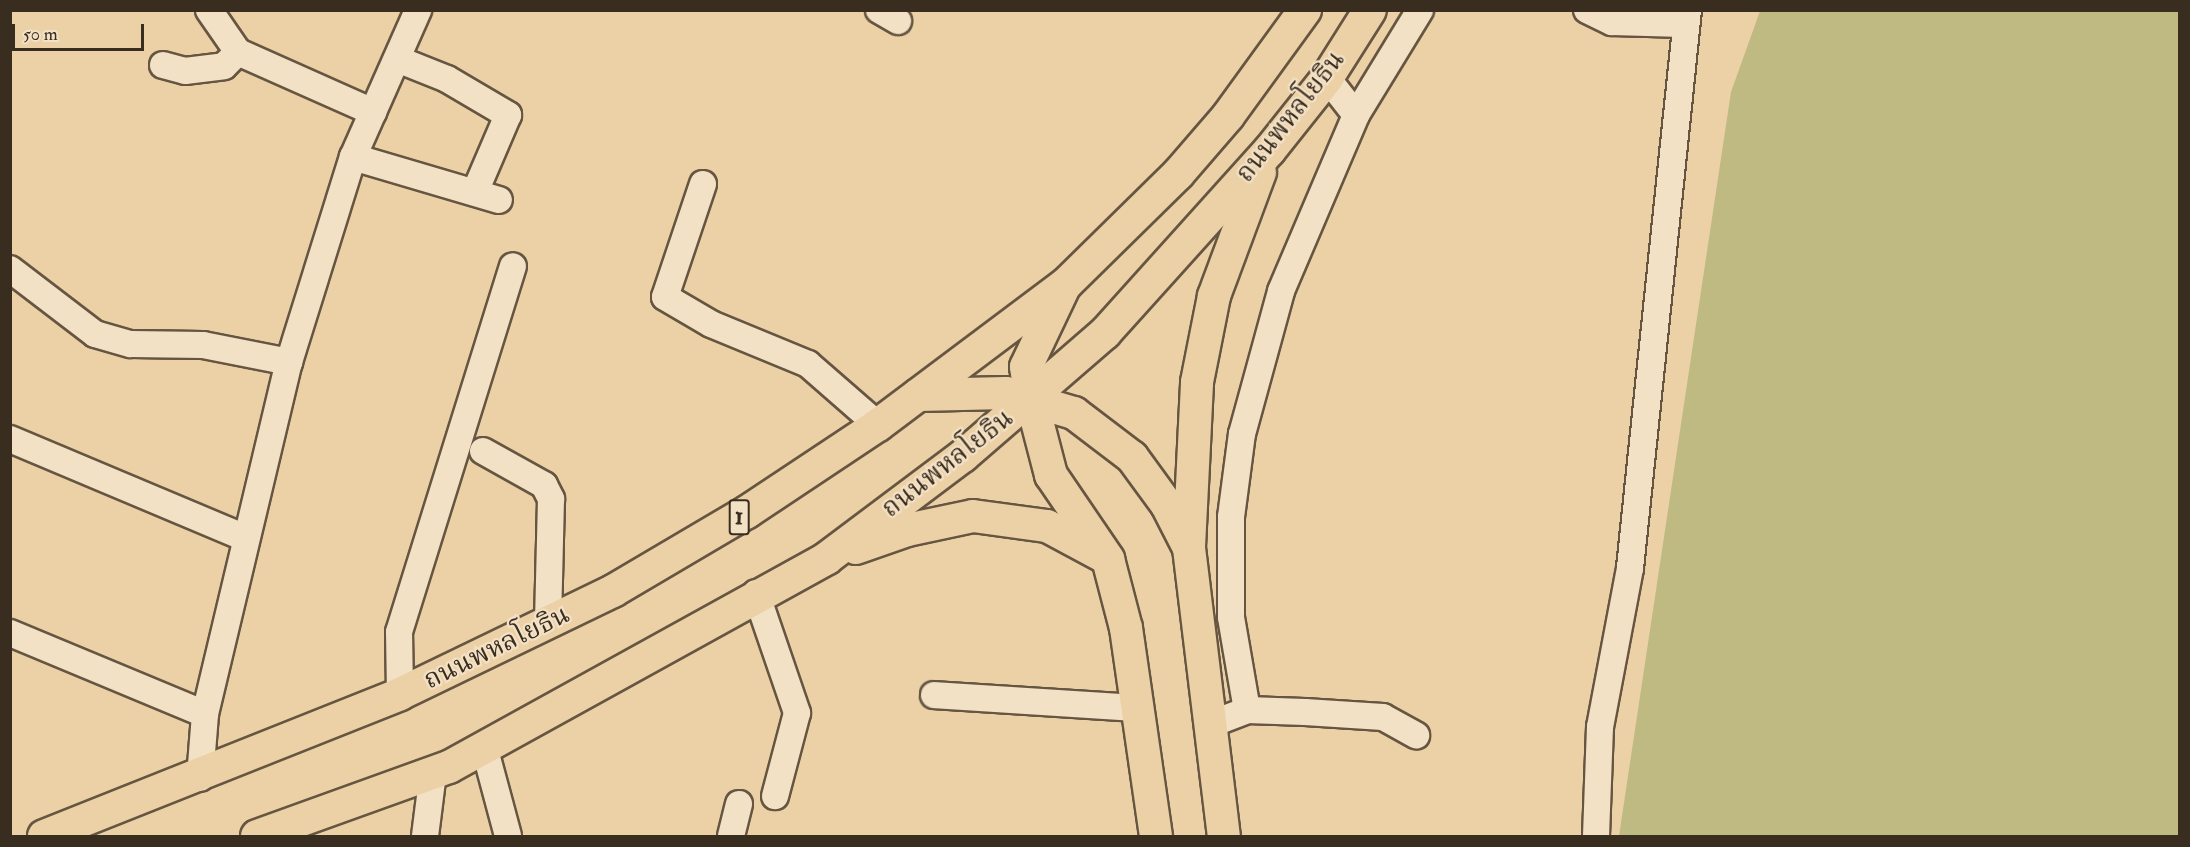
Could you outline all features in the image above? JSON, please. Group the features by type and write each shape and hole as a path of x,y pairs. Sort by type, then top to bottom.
{"main road":[{"name":"ถนนพหลโยธิน","path":"44,837 200,778 399,694 548,624 747,512 878,425 1066,284 1178,174 1228,116 1305,10"},
{"name":"ถนนพหลโยธิน","path":"257,837 433,773 485,750 756,593 827,558 963,456 1105,333 1269,150 1327,78 1370,10"},
{"path":"1189,548 1201,361 1214,296 1269,150"},
{"name":"ถนนพหลโยธิน","path":"1066,284 1026,367 1030,398 1052,475 1108,559 1126,628 1135,708 1156,837"},
{"name":"ถนนพหลโยธิน","path":"918,395 1006,393 1030,398 1074,413 1132,457 1167,505 1189,548 1224,837"},
{"path":"827,558 907,530 973,516 1047,526 1108,559"}],"street":[{"path":"209,10 238,52 373,112"},
{"path":"200,778 205,714 289,362 353,157 418,10"},
{"path":"1247,710 1230,617 1231,517 1242,434 1281,291 1356,115 1420,10"},
{"path":"1587,10 1612,22 1685,17 1630,568 1600,727 1596,837"},
{"path":"163,64 185,71 224,66 238,52"},
{"path":"397,59 447,79 508,115 475,192"},
{"path":"1327,78 1356,115"},
{"path":"353,157 499,200"},
{"path":"704,184 665,297 711,324 808,364 878,425"},
{"path":"399,694 399,632 513,266"},
{"path":"10,268 95,334 131,344 203,345 289,362"},
{"path":"10,440 246,538"},
{"path":"483,451 544,485 551,499 548,624"},
{"path":"756,593 797,713 776,796"},
{"path":"10,633 205,714"},
{"path":"934,695 1135,708"},
{"path":"1211,724 1247,710 1383,717 1416,735"},
{"path":"485,750 508,837"},
{"path":"425,837 433,773"},
{"path":"731,837 739,804"}],"shaded area":[{"path":"1760,11 2179,11 2179,836 1619,836 1731,92"}]}
